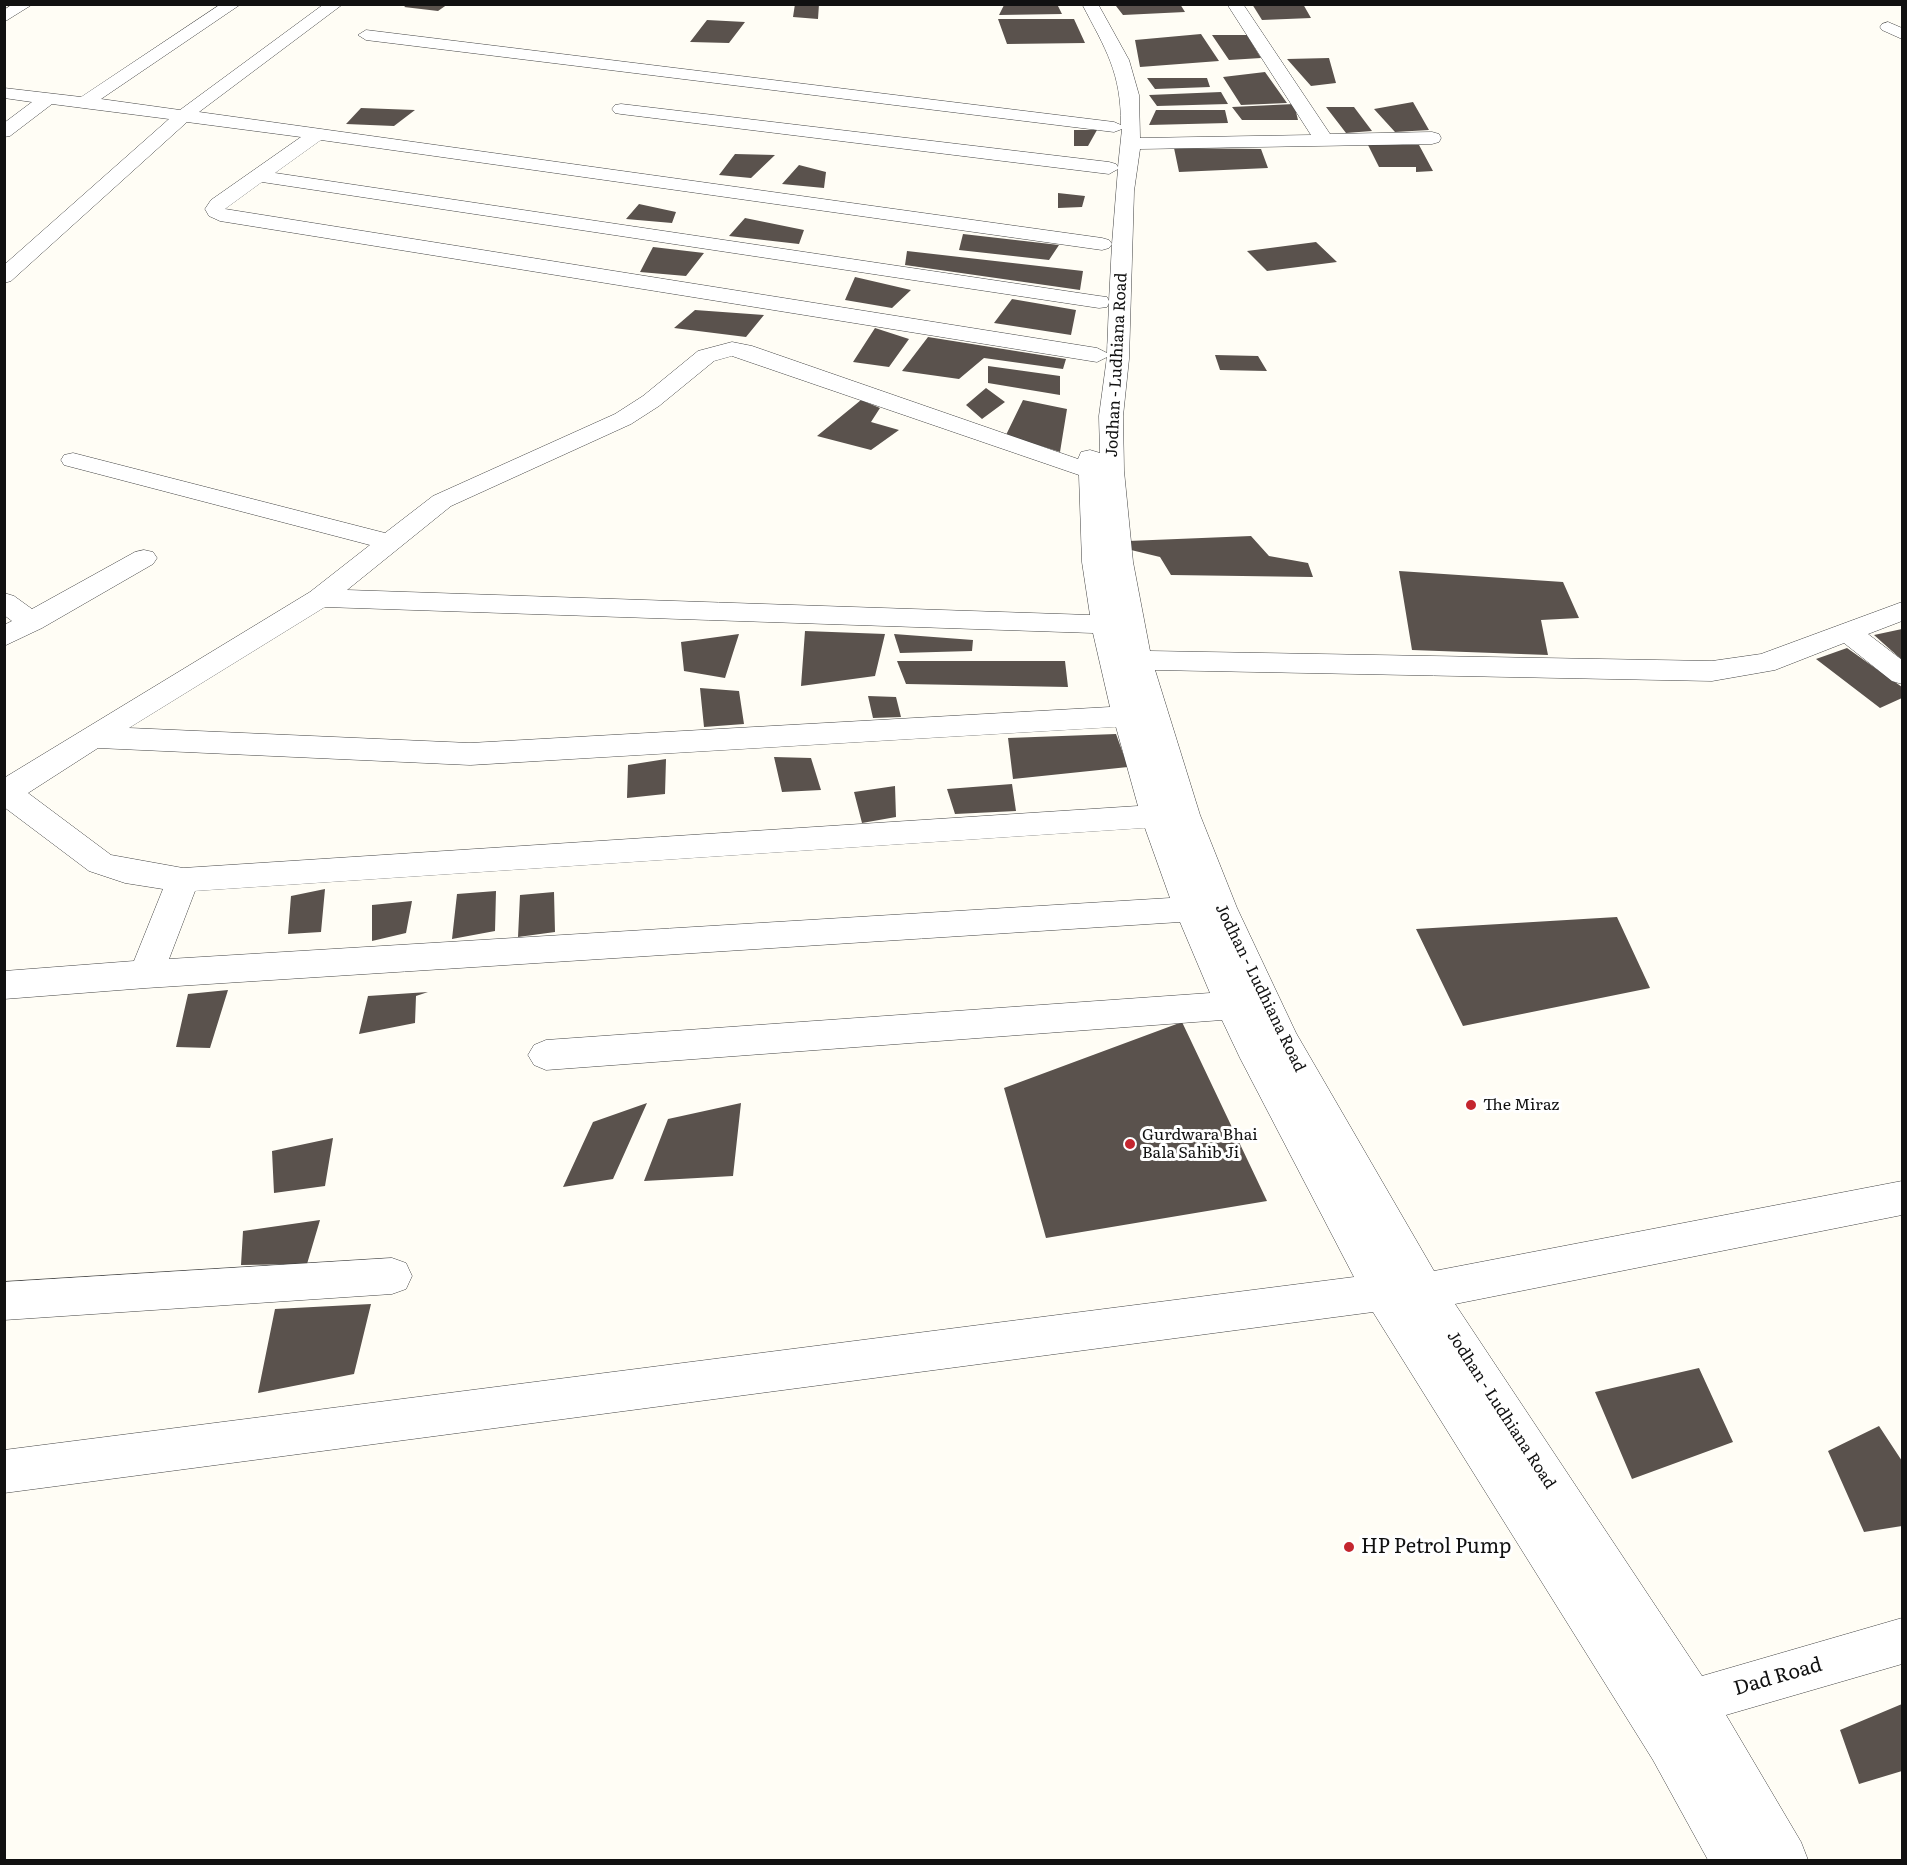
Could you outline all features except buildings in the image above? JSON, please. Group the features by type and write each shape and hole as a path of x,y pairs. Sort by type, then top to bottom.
{"street":[{"path":"4,17 25,4"},
{"path":"85,102 233,4"},
{"path":"4,277 183,116 335,4"},
{"name":"Jodhan - Ludhiana Road","path":"1075,4 1110,76 1124,191 1118,359 1111,416 1112,471 1120,562 1139,660 1153,714 1185,815 1221,908 1282,1041 1424,1292 1673,1711 1736,1860"},
{"name":"Jodhan - Ludhiana Road","path":"1090,4 1120,60 1130,95 1118,146 1102,244 1096,355 1090,414 1090,471 1095,562 1106,624 1127,716 1157,816 1191,909 1252,1048 1383,1292 1673,1711 1783,1860"},
{"path":"1235,4 1324,140"},
{"path":"366,35 1118,146"},
{"path":"4,93 318,134 1102,244"},
{"path":"4,132 48,98"},
{"path":"621,109 1118,146 1432,138"},
{"path":"318,134 218,204 216,212 220,215 488,250 755,301 1096,355"},
{"path":"259,176 1099,302"},
{"path":"513,230 529,217"},
{"path":"755,301 793,257"},
{"path":"1090,471 732,349 706,356 651,401 609,426 448,497 320,598 5,792 100,863 124,871 183,880 1157,816"},
{"path":"73,460 391,543"},
{"path":"4,637 144,558"},
{"path":"320,598 1106,624"},
{"path":"4,602 32,622"},
{"path":"1139,660 1712,671 1738,669 1765,663 1902,611"},
{"path":"1848,632 1902,674"},
{"path":"93,737 470,754 1127,716"},
{"path":"146,974 183,880"},
{"path":"4,985 146,974 1191,909"},
{"path":"546,1055 1233,1005"},
{"path":"1424,1292 1902,1198"},
{"path":"4,1301 392,1275"},
{"path":"4,1472 1383,1292"},
{"name":"Dad Road","path":"1673,1711 1902,1641"}],"place":[{"name":"The Miraz","path":"1471,1105"},
{"name":"Gurdwara Bhai Bala Sahib Ji","path":"1130,1144"},
{"name":"HP Petrol Pump","path":"1349,1547"}]}
